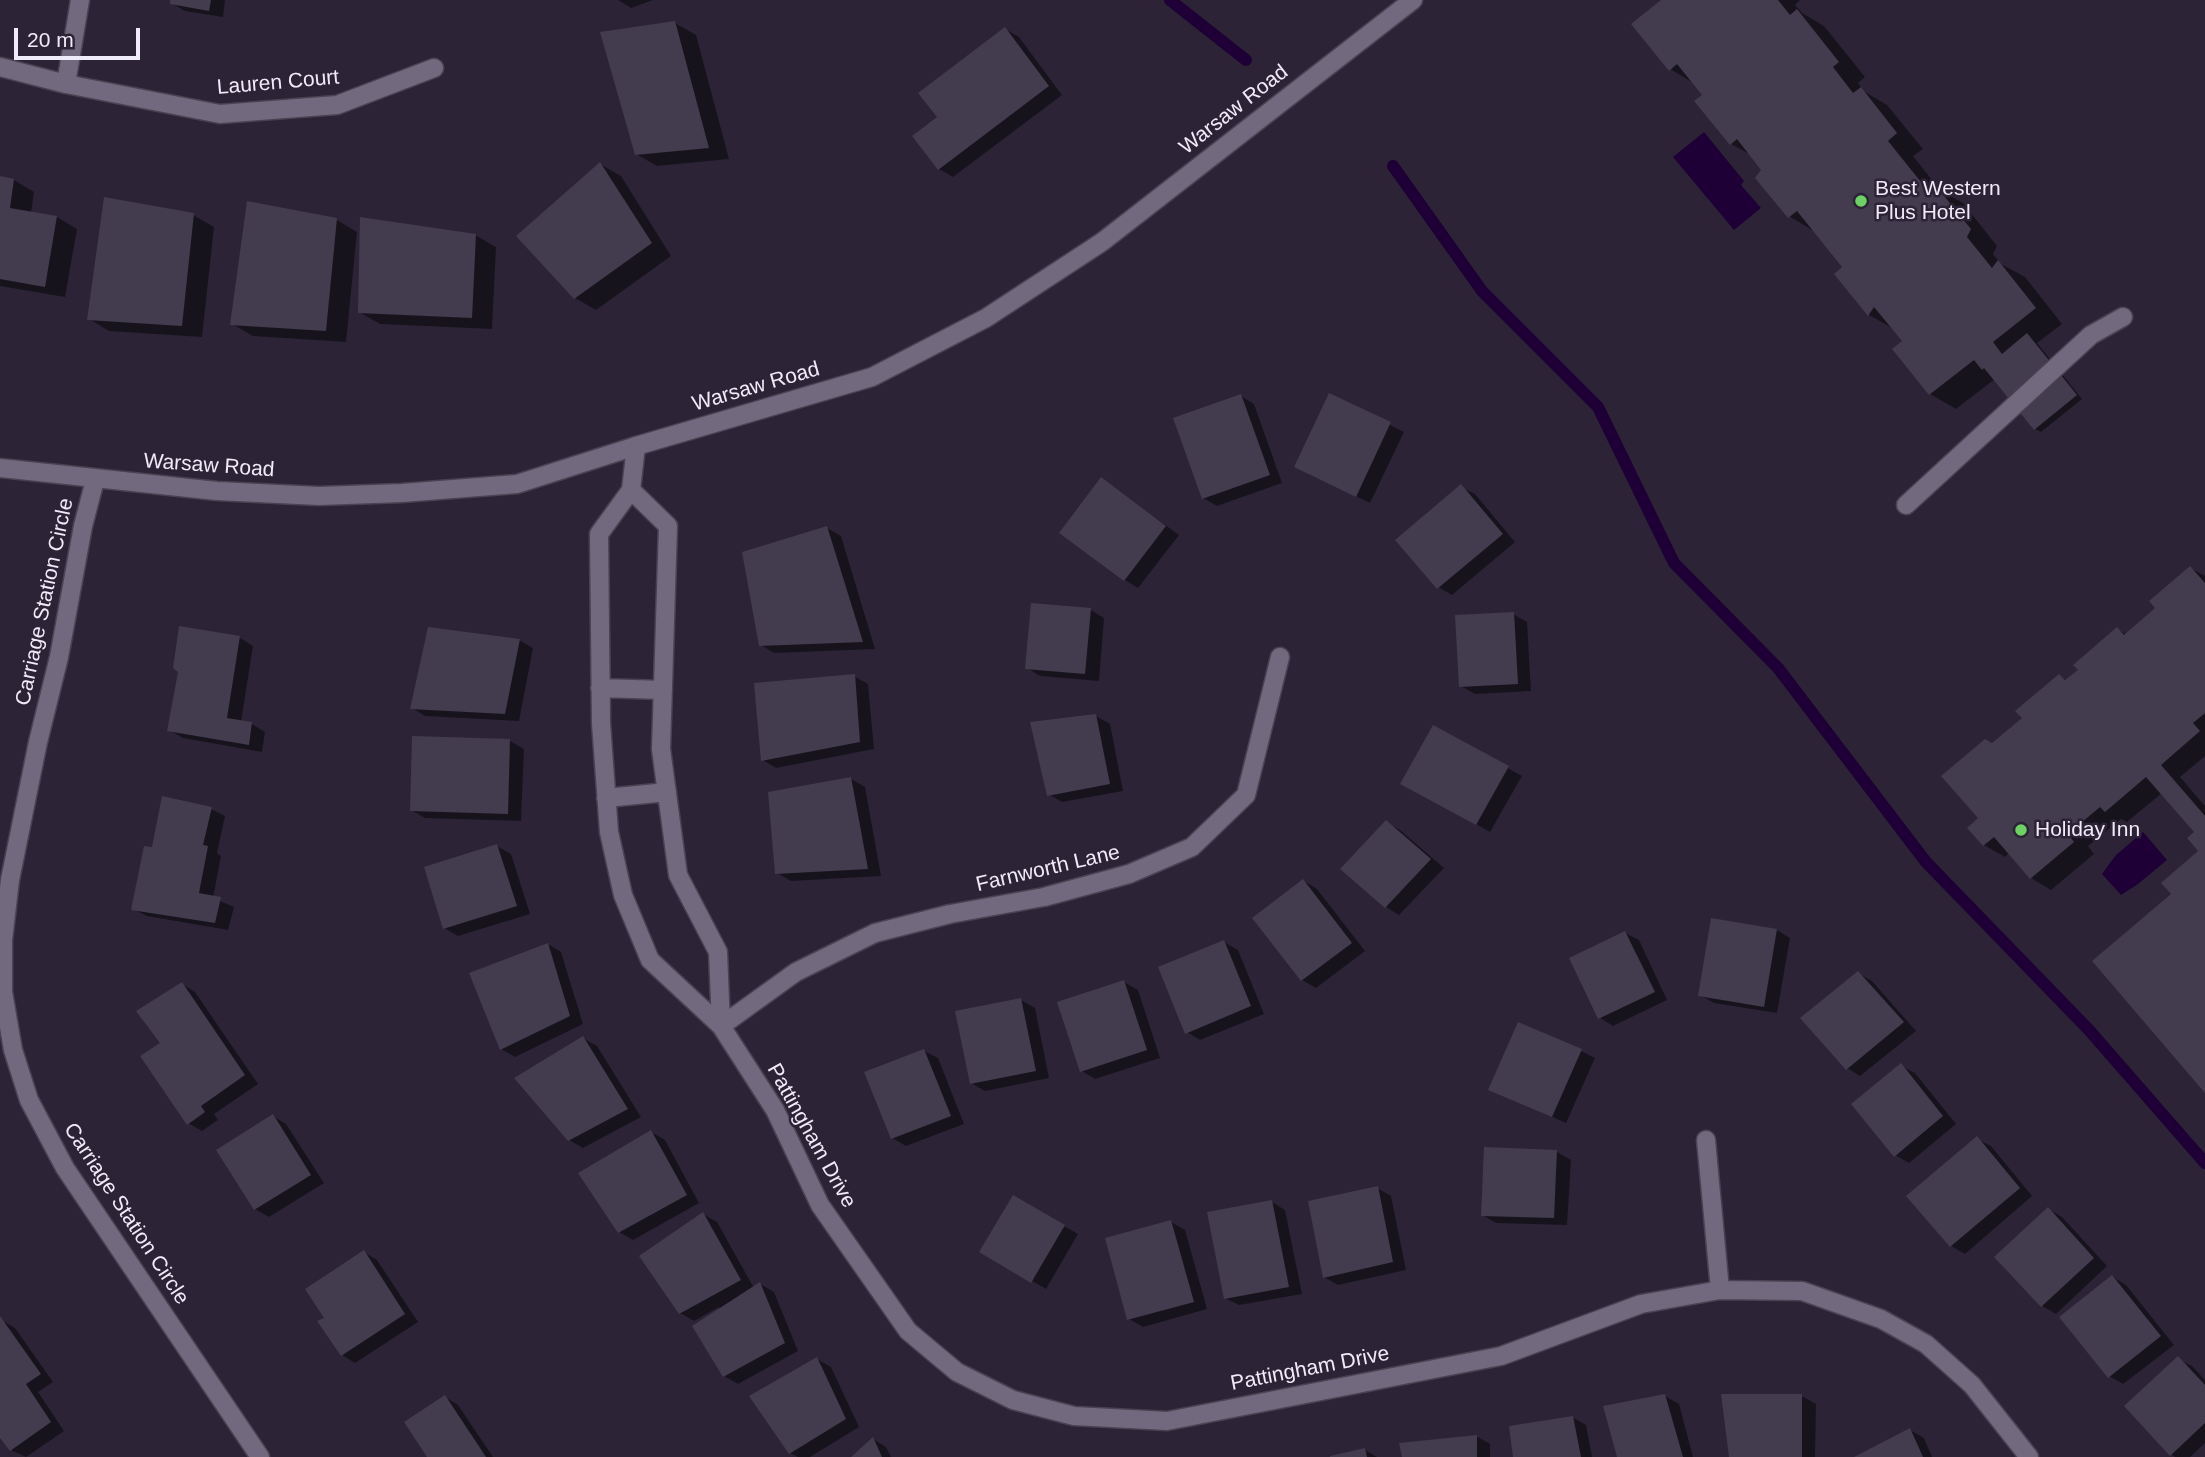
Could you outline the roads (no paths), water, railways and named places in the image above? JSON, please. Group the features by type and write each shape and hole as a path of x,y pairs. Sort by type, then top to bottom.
{"street":[{"path":"66,84 80,0"},
{"name":"Warsaw Road","path":"0,468 95,480 243,493 319,496 402,494 517,484 872,377 986,318 1102,242 1413,0"},
{"name":"Lauren Court","path":"0,67 66,84 220,114 337,105 434,68"},
{"path":"1906,505 2091,335 2123,317"},
{"name":"Pattingham Drive","path":"636,446 631,490 599,534 600,688 606,798 609,832 623,895 650,960 721,1026 775,1110 820,1205 908,1331 957,1372 1013,1400 1074,1416 1167,1421 1502,1356 1641,1304 1720,1290 1802,1291 1892,1326 1926,1344 1972,1385 2029,1457"},
{"name":"Carriage Station Circle","path":"95,480 83,526 59,657 38,741 10,880 3,940 5,1004 13,1050 29,1100 65,1168 260,1457"},
{"path":"631,490 667,526 662,749 678,875 718,952 721,1026"},
{"name":"Farnworth Lane","path":"721,1026 796,972 875,933 950,914 1044,897 1117,878 1192,847 1246,795 1280,657"},
{"path":"600,688 663,690"},
{"path":"606,798 667,792"},
{"path":"1706,1140 1720,1290"}],"waterway":[{"path":"1170,0 1246,60"},
{"path":"1393,166 1482,291 1598,407 1674,563 1778,668 1926,862 2089,1030 2205,1163"}],"place":[{"name":"Best Western Plus Hotel","path":"1861,201"},
{"name":"Holiday Inn","path":"2021,830"}]}
